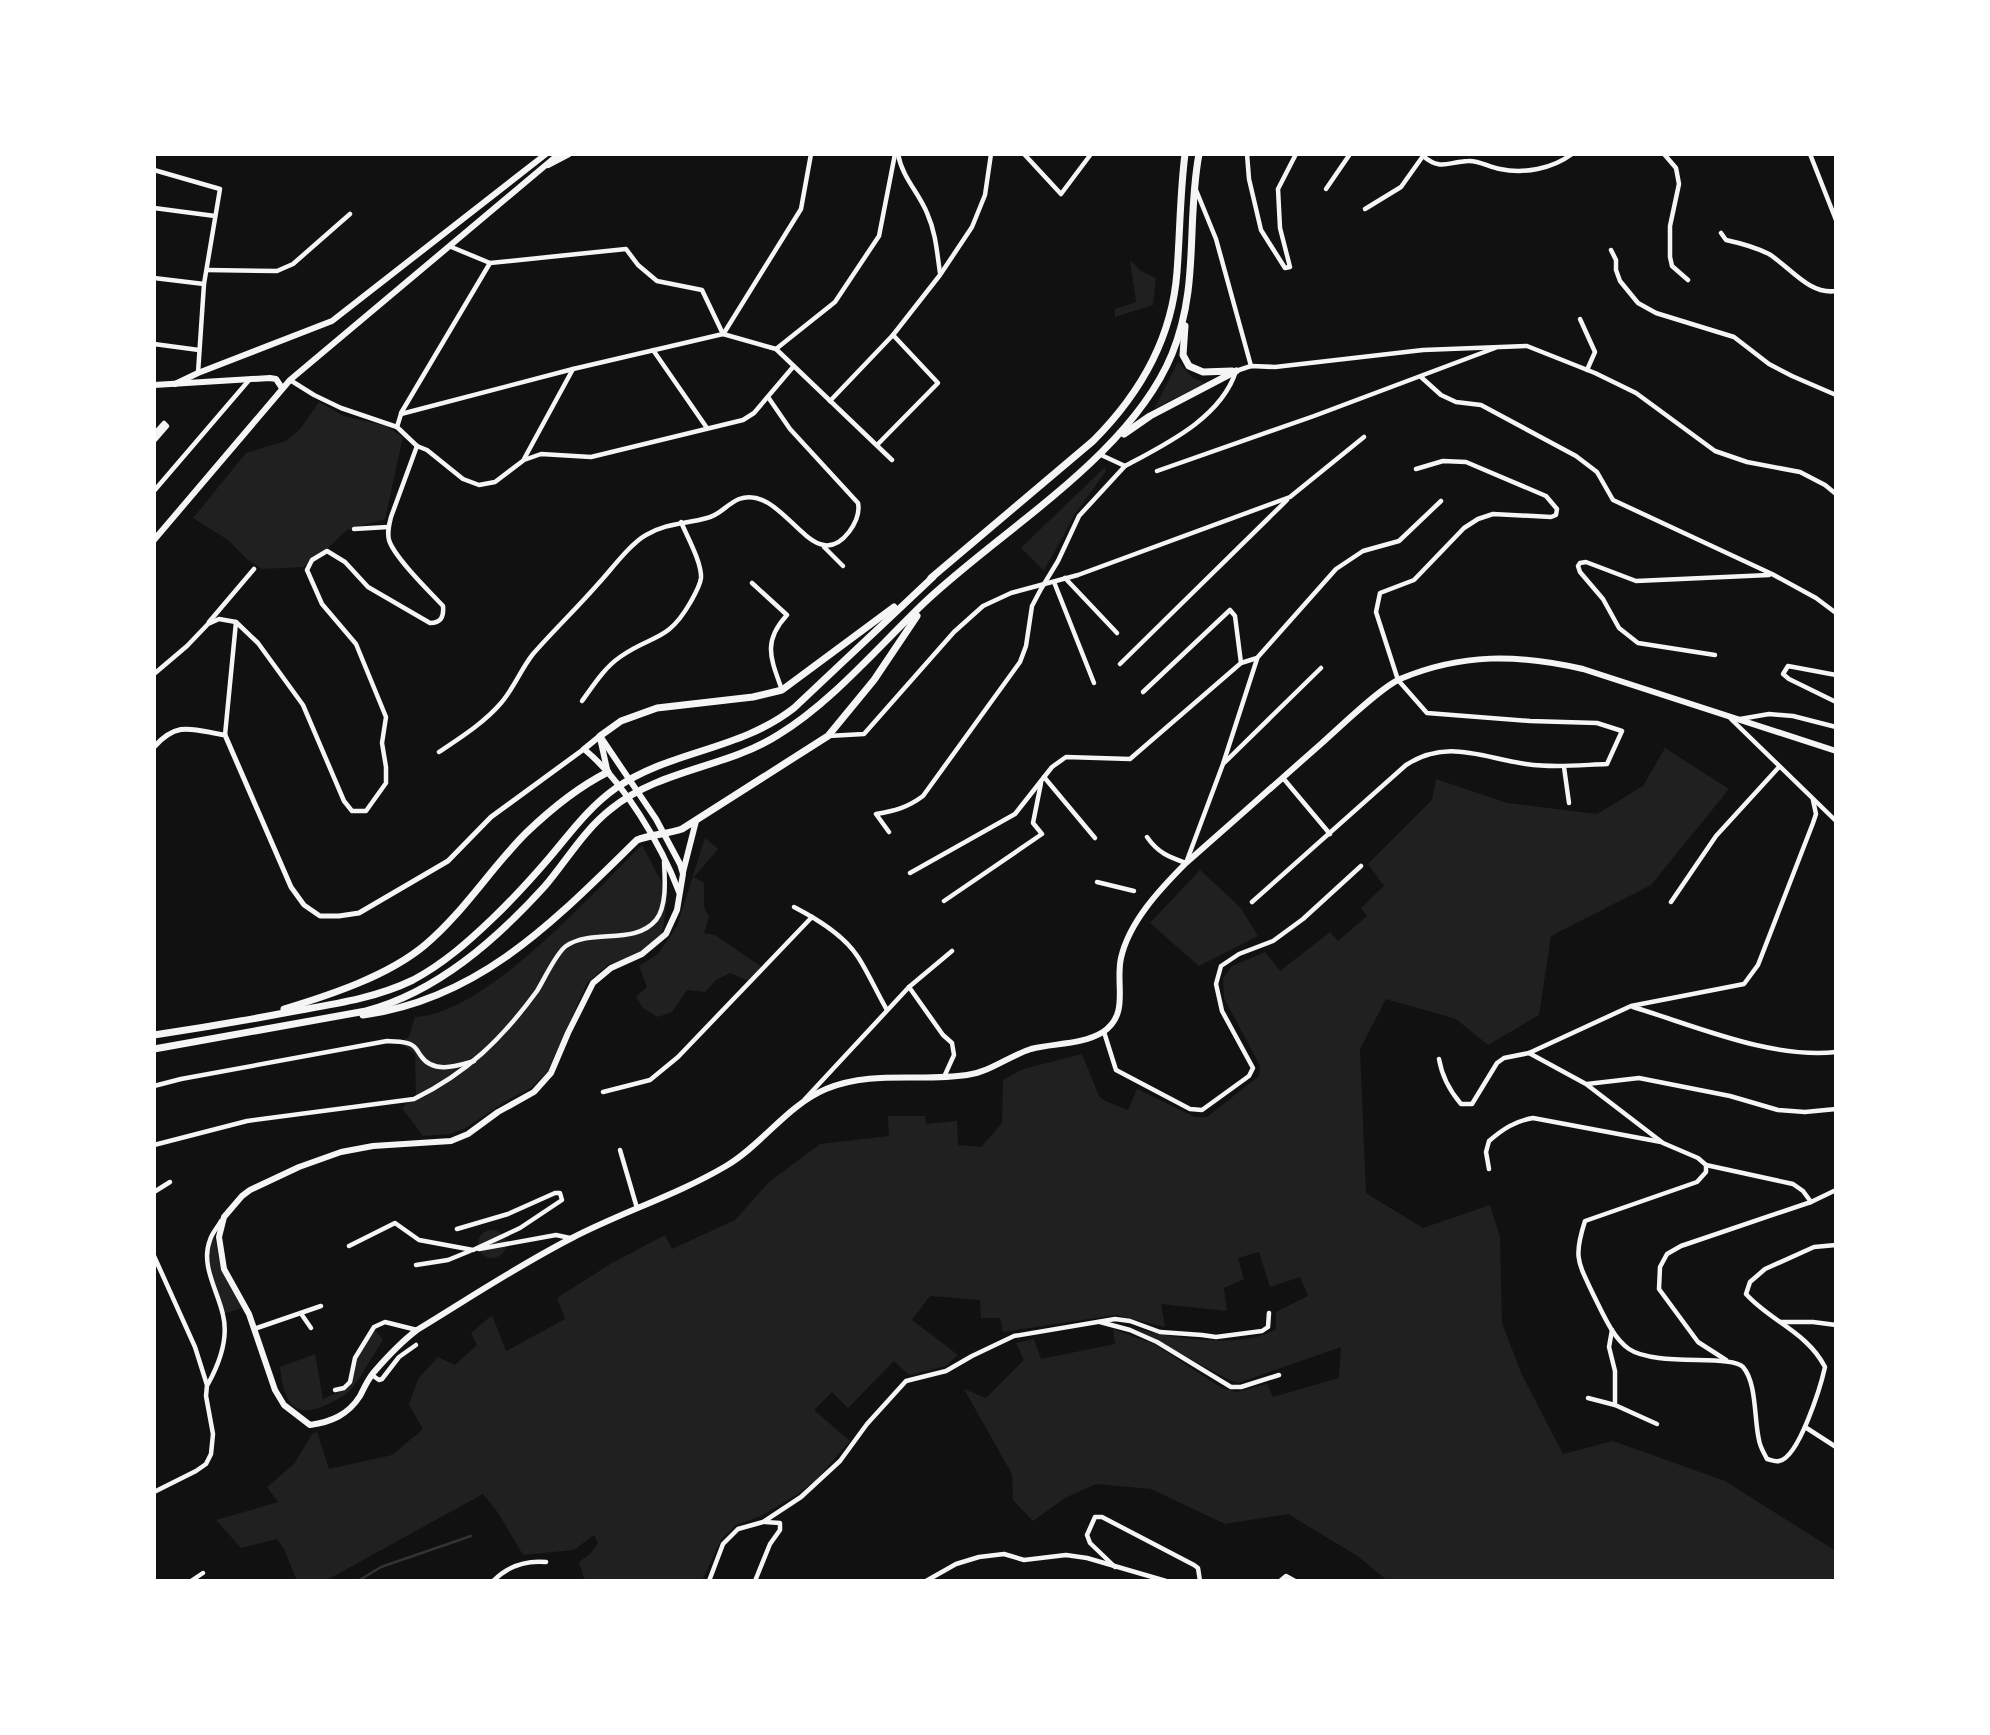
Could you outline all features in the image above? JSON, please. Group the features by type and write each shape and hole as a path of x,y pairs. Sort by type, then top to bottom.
{"highway":[{"path":"154,1035 257,1018 380,993 414,979 467,942 501,909 601,799 651,769 749,736 777,721 810,693 933,577 1093,441 1145,377 1161,343 1173,304 1185,154"},
{"path":"1199,154 1183,355 1189,366 1203,372 1236,371"},
{"path":"300,1024 388,1005 419,991 460,965 545,886 594,824 612,807 653,783 757,747 784,732 826,698 953,578 1125,429 1154,388 1172,355 1186,309"},
{"path":"1098,454 1150,416 1236,371"},
{"path":"600,736 621,721 657,708 753,697 782,690 933,577"},
{"path":"154,1049 396,1010 443,994 486,970 552,923 637,840 642,837 666,835 695,821 828,736 874,680 912,621 953,578"},
{"path":"257,1018 344,988 390,967 424,946 458,912 526,833 587,783 608,772"}],"main road":[{"path":"523,171 538,154"},
{"path":"175,384 332,321 546,154"},
{"path":"154,540 290,380 559,154"},
{"path":"546,165 569,154"},
{"path":"154,385 250,378 276,379 282,388"},
{"path":"695,821 673,923 666,934 642,954 611,968 593,983 551,1073 534,1092 498,1112 468,1134 451,1141 373,1146 341,1152 299,1167 242,1196 224,1217 219,1237 224,1269 249,1314 275,1390 284,1405 310,1425 340,1417 358,1399 371,1374 417,1330 571,1238 698,1182 729,1165 800,1104 826,1089 861,1079 886,1076 944,1077 978,1073 1030,1050 1088,1038 1103,1031 1114,1021 1119,1008 1120,961 1136,921 1186,863 1341,725 1398,680 1471,659 1497,657 1550,661 1583,669 1836,751"},
{"path":"600,736 584,749 615,780 654,837 679,894"},
{"path":"600,736 666,835 677,854 683,874"},
{"path":"600,736 608,772"},
{"path":"608,772 619,766"},
{"path":"644,824 655,817"}],"street":[{"path":"723,334 801,209 811,154"},
{"path":"776,349 835,302 878,236 896,154"},
{"path":"896,154 900,167 927,213 936,241 940,275"},
{"path":"830,401 893,335 940,275 972,227 985,195 991,154"},
{"path":"1024,154 1061,194 1091,154"},
{"path":"1247,154 1249,179 1261,230 1285,268 1290,267 1280,228 1278,189 1296,154"},
{"path":"1326,189 1350,154"},
{"path":"1365,209 1401,187 1423,155 1433,164 1444,165 1471,160 1501,169 1526,171 1563,161 1572,154"},
{"path":"1664,154 1676,168 1679,184 1670,226 1670,257 1672,266 1688,280"},
{"path":"1810,154 1836,220"},
{"path":"154,170 220,189 204,284 198,373"},
{"path":"1195,188 1216,239 1251,366"},
{"path":"154,208 215,216"},
{"path":"207,270 284,269 350,214"},
{"path":"1721,233 1726,240 1745,244 1768,254 1814,289 1836,291"},
{"path":"449,246 490,263 626,249 638,265 657,281 702,290 723,334"},
{"path":"1611,250 1620,281 1638,303 1668,317 1734,337 1769,364 1836,395"},
{"path":"397,427 401,414 490,263"},
{"path":"154,278 204,284"},
{"path":"1580,319 1595,352 1587,370"},
{"path":"401,414 573,369 723,334 776,349 892,460"},
{"path":"877,445 938,383 893,335"},
{"path":"154,344 199,350"},
{"path":"888,832 876,814 910,806 923,796 1020,662 1026,646 1032,606 1079,516 1125,466 1184,432 1208,414 1227,393 1236,371 1251,366 1275,367 1423,350 1527,345 1636,393 1715,451 1747,462 1800,472 1836,494"},
{"path":"1157,471 1500,346"},
{"path":"653,350 707,428"},
{"path":"290,380 341,408 397,427 417,446 427,450 463,478 479,485 495,482 524,460 541,454 591,457 743,420 754,413 793,367"},
{"path":"524,460 573,369"},
{"path":"1421,377 1441,395 1456,402 1481,405 1576,456 1597,472 1613,500 1772,574 1816,598 1836,613"},
{"path":"154,491 250,378"},
{"path":"768,397 790,429 858,503 859,508 851,529 835,546 824,547"},
{"path":"154,435 164,423 167,426 154,440"},
{"path":"1120,664 1290,497 1364,437"},
{"path":"208,624 219,619 236,622 258,643 303,705 344,801 352,811 366,811 386,783 382,743 386,717 356,644 322,604 307,570 312,560 327,551 345,562 368,587 430,623 436,623 444,613 443,606 389,542 388,527 417,446"},
{"path":"1098,454 1125,466"},
{"path":"1252,902 1406,765 1420,756 1441,750 1461,751 1525,764 1564,767 1608,764 1622,731 1597,723 1530,722 1427,713 1398,680 1376,612 1380,593 1414,580 1464,528 1478,519 1493,514 1551,517 1556,515 1557,509 1546,496 1466,462 1443,461 1416,468"},
{"path":"828,736 864,733 954,632 983,606 1011,593 1054,582 1290,497"},
{"path":"439,752 500,705 533,655 645,535 670,524 707,518 720,513 739,499 760,498 779,510 843,566"},
{"path":"1147,837 1155,849 1164,855 1186,863 1223,764 1257,658 1336,569 1363,551 1399,541 1441,501"},
{"path":"582,701 608,667 621,656 669,631 695,594 701,578 681,522"},
{"path":"354,528 388,527"},
{"path":"1715,656 1638,643 1619,628 1603,599 1580,572 1580,563 1586,562 1636,581 1772,574"},
{"path":"154,674 208,624 254,569"},
{"path":"1065,578 1117,633"},
{"path":"1054,582 1094,683"},
{"path":"752,583 787,615 774,631 770,645 771,660 782,690"},
{"path":"1143,692 1230,610 1235,616 1241,663"},
{"path":"236,622 225,735 291,887 304,905 320,915 359,913 448,861 491,817 584,749"},
{"path":"910,873 1015,814 1052,767 1066,757 1130,759 1241,663 1257,658"},
{"path":"1836,675 1787,666 1783,674 1836,702"},
{"path":"1223,764 1321,668"},
{"path":"1739,720 1769,714 1793,716 1836,727"},
{"path":"1729,716 1836,821"},
{"path":"154,747 165,735 178,729 225,735"},
{"path":"1564,767 1569,803"},
{"path":"1671,902 1717,836 1779,767"},
{"path":"1283,778 1330,834"},
{"path":"1043,779 1095,838"},
{"path":"944,901 1042,834 1033,822 1043,779"},
{"path":"1439,1059 1441,1074 1451,1093 1461,1104 1472,1104 1497,1063 1504,1058 1529,1053 1631,1006 1744,984 1758,965 1814,822 1816,814 1813,800"},
{"path":"154,1145 247,1121 414,1099 434,1090 478,1060 503,1034 535,994 565,947 595,937 642,932 656,920 661,913 664,893 662,851"},
{"path":"1103,1031 1116,1070 1190,1109 1202,1110 1249,1076 1253,1068 1222,1011 1216,985 1221,966 1239,954 1273,941 1303,919 1361,866"},
{"path":"1097,882 1134,891"},
{"path":"794,907 812,916 848,944 887,1010"},
{"path":"603,1092 650,1080 678,1057 812,916"},
{"path":"800,1104 909,987 952,951"},
{"path":"909,987 943,1035 952,1043 954,1055 944,1077"},
{"path":"1631,1006 1737,1039 1793,1053 1836,1052"},
{"path":"154,1086 387,1041 408,1043 416,1047 422,1058 437,1066 452,1067 478,1060"},
{"path":"1529,1053 1586,1084 1663,1143"},
{"path":"1586,1084 1639,1079 1730,1096 1778,1110 1836,1110"},
{"path":"1489,1169 1486,1152 1489,1141 1516,1121 1543,1120 1663,1143 1698,1158 1706,1165 1793,1184 1811,1202"},
{"path":"620,1150 637,1208"},
{"path":"1706,1165 1706,1172"},
{"path":"1713,1167 1697,1182 1585,1221 1578,1242 1577,1259 1612,1329 1627,1348 1641,1355 1684,1361 1727,1361 1739,1364 1745,1369 1751,1384 1759,1442 1768,1459 1779,1461 1788,1456 1805,1427 1825,1367 1819,1354 1801,1336 1758,1308 1746,1294 1750,1282 1765,1269 1814,1247 1836,1245"},
{"path":"154,1192 170,1182"},
{"path":"1727,1361 1698,1342 1668,1303 1658,1284 1660,1267 1667,1254 1811,1202 1836,1189"},
{"path":"416,1265 448,1260 520,1228 561,1203 560,1193 508,1214 457,1229"},
{"path":"207,1385 215,1372 225,1340 224,1317 208,1268 207,1253 210,1240 224,1217"},
{"path":"349,1246 395,1223 419,1240 473,1250 556,1235 571,1238"},
{"path":"154,1256 195,1347 207,1385 206,1396 213,1434 211,1454 206,1464 154,1492"},
{"path":"254,1329 302,1315 321,1306"},
{"path":"709,1581 723,1544 738,1529 763,1522 801,1497 840,1461 867,1424 906,1381 946,1371 1014,1336 1115,1319 1130,1321 1160,1332 1216,1336 1262,1331 1268,1327 1269,1313"},
{"path":"302,1315 311,1328"},
{"path":"335,1391 350,1382 355,1358 374,1327 385,1322 417,1330"},
{"path":"1099,1322 1130,1330 1157,1342 1231,1387 1241,1387 1279,1375"},
{"path":"1781,1322 1836,1325"},
{"path":"1612,1329 1609,1347 1615,1371 1615,1405"},
{"path":"371,1374 379,1380 382,1379 400,1357 415,1345"},
{"path":"1588,1398 1615,1405 1657,1424"},
{"path":"1805,1427 1836,1447"},
{"path":"1115,1568 1090,1543 1087,1535 1095,1517 1102,1517 1194,1565 1198,1568 1200,1581"},
{"path":"755,1581 770,1544 780,1530 780,1524 763,1522"},
{"path":"926,1581 956,1563 1004,1554 1024,1560 1066,1555 1087,1558 1166,1581"},
{"path":"492,1581 504,1570 537,1561 546,1562"},
{"path":"191,1581 203,1573"},
{"path":"1280,1581 1286,1576 1295,1581"}],"shaded area":[{"path":"1130,260 1141,271 1156,278 1153,305 1115,317 1115,309 1136,302"},
{"path":"1178,362 1193,378 1205,383 1154,409"},
{"path":"319,402 344,416 386,426 403,437 385,519 347,530 317,558 303,567 262,569 248,560 228,540 193,518 246,453 286,441 300,429"},
{"path":"1105,467 1106,471 1075,514 1044,571 1021,548"},
{"path":"1665,748 1729,789 1651,885 1551,936 1539,1015 1488,1045 1456,1019 1386,999 1360,1049 1366,1193 1423,1228 1490,1205 1500,1237 1502,1323 1522,1375 1563,1454 1613,1441 1725,1481 1836,1551 1836,1581 1388,1581 1359,1557 1288,1514 1225,1524 1151,1489 1096,1484 1065,1498 1033,1521 1013,1500 1012,1474 964,1389 986,1398 1024,1360 1016,1343 1034,1339 1041,1359 1115,1344 1113,1329 1154,1344 1222,1388 1237,1392 1267,1384 1273,1397 1339,1378 1341,1347 1238,1383 1134,1328 1186,1338 1226,1341 1262,1335 1276,1329 1276,1312 1308,1296 1300,1277 1270,1287 1259,1252 1238,1258 1244,1279 1224,1288 1227,1311 1161,1304 1165,1327 1116,1315 1003,1332 1000,1318 981,1318 980,1300 930,1296 912,1320 958,1355 946,1366 909,1375 894,1361 848,1408 832,1392 814,1410 850,1441 817,1479 796,1495 761,1516 736,1525 721,1540 702,1581 585,1581 579,1562 591,1553 598,1543 594,1535 574,1550 523,1555 499,1514 483,1494 325,1581 297,1581 277,1539 241,1548 216,1520 278,1502 267,1487 294,1464 312,1434 317,1432 329,1469 392,1455 423,1429 409,1405 418,1379 438,1357 455,1365 477,1345 471,1333 492,1315 506,1351 565,1319 557,1298 612,1263 665,1235 672,1249 735,1220 769,1182 820,1144 889,1136 888,1116 925,1116 926,1124 957,1121 958,1145 981,1147 1002,1123 1003,1080 1023,1069 1082,1054 1099,1096 1105,1101 1128,1110 1137,1089 1195,1117 1207,1117 1259,1076 1260,1066 1224,998 1223,978 1232,966 1265,952 1280,971 1330,932 1338,941 1367,916 1361,908 1384,886 1368,864 1432,800 1436,779 1507,803 1597,814 1643,786"},
{"path":"705,838 718,849 694,877 704,883 704,907 709,917 704,933 715,935 763,968 751,982 730,973 716,980 705,992 687,990 672,1012 658,1017 643,1008 636,997 647,987 639,966 658,954 677,926"},
{"path":"642,845 668,894 662,935 635,956 609,964 587,983 548,1071 531,1088 509,1099 464,1129 450,1134 423,1136 402,1108 416,1095 415,1054 399,1043 409,1037 415,1017 443,1011 474,995 505,974 566,920"},
{"path":"1200,870 1240,907 1258,936 1199,966 1150,923"},
{"path":"492,1230 502,1234 506,1244 502,1254 492,1258 482,1254 478,1244 482,1234"},
{"path":"212,1237 215,1238 222,1271 242,1308 223,1314 209,1267"},
{"path":"375,1330 383,1340 347,1393 314,1409 304,1410 291,1403 284,1388 280,1367 315,1354 323,1399 346,1389 351,1383 358,1358"}],"waterway":[{"path":"358,1581 381,1567 471,1536"}]}
